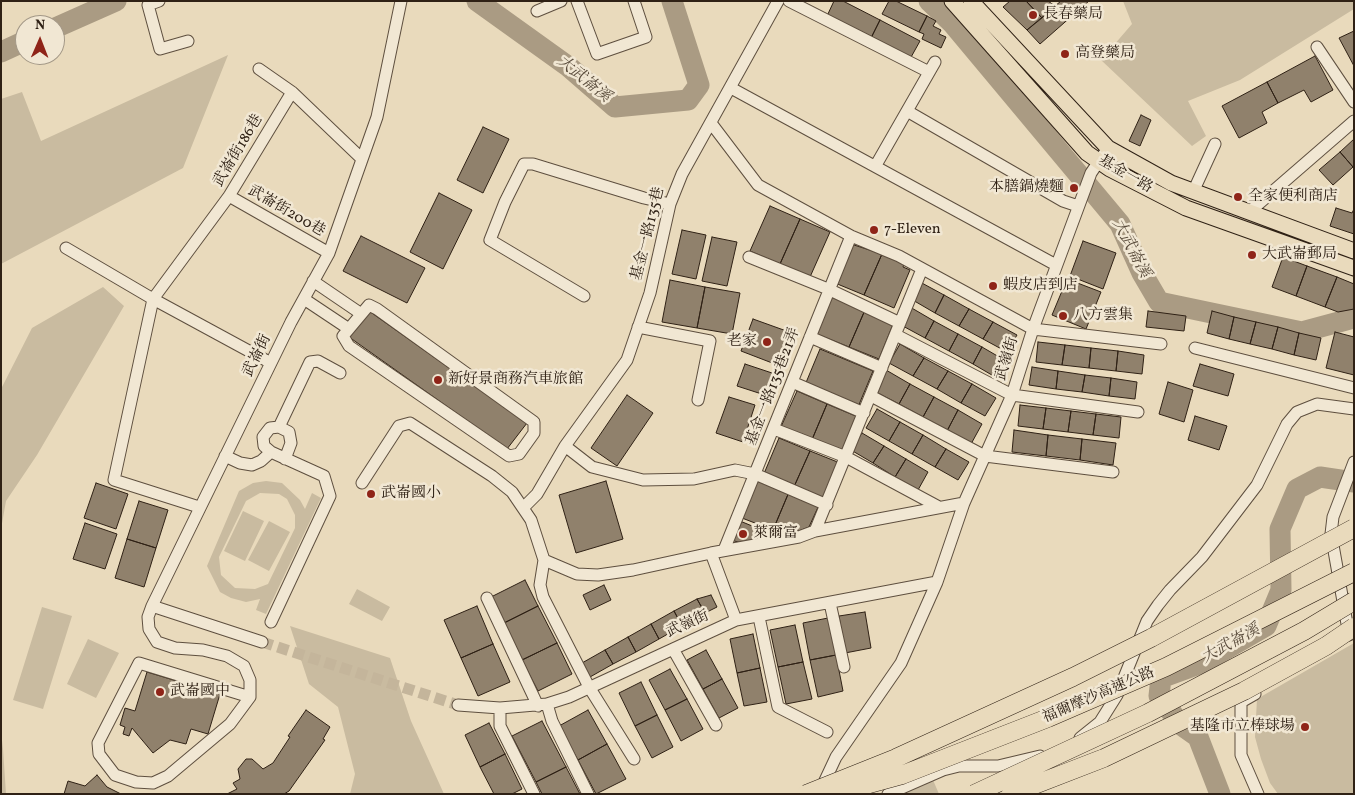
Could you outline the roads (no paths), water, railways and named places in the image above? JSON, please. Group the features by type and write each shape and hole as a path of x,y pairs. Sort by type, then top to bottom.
{"highway":[{"path":"1008,708 1151,638 1354,528"},
{"path":"806,794 896,758 1157,643 1354,536"},
{"name":"福爾摩沙高速公路","path":"834,794 902,775 1048,718 1166,667 1354,572"},
{"path":"974,794 1148,713 1304,631 1354,601"},
{"path":"1011,794 1104,758 1244,691 1326,646 1354,627"}],"main road":[{"name":"基金一路","path":"952,1 1087,153 1095,167 1130,181 1186,208 1354,268"},
{"name":"基金一路","path":"971,1 1108,148 1170,183 1354,251"}],"street":[{"path":"159,1 148,5 160,48 188,41"},
{"name":"武崙街","path":"152,606 271,363 329,253 377,117 401,1"},
{"path":"538,11 561,1"},
{"path":"577,1 597,54 646,37 634,1"},
{"name":"基金一路135巷","path":"524,508 537,494 565,446 627,360 650,293 670,204 682,174 778,1"},
{"path":"789,1 929,72"},
{"path":"1317,47 1354,102"},
{"path":"876,165 936,62"},
{"path":"259,69 292,92 361,158"},
{"path":"730,88 876,165 1056,265"},
{"name":"武崙街186巷","path":"152,299 229,196 292,92"},
{"path":"907,111 1063,201 1078,206"},
{"path":"1248,213 1354,120"},
{"path":"711,122 758,185 851,236 899,256 1033,329 1161,344"},
{"path":"1193,192 1215,144"},
{"path":"1095,167 1108,148"},
{"path":"584,296 490,240 505,202 524,164 533,164 644,198 670,204"},
{"name":"武嶺街","path":"819,794 836,757 901,663 937,582 964,503 1012,395 1056,265 1095,167"},
{"name":"武崙街200巷","path":"229,196 329,253"},
{"name":"基金一路135巷21弄","path":"724,550 851,236"},
{"path":"66,248 152,299 271,363"},
{"path":"749,257 828,289 900,323"},
{"path":"816,531 922,269"},
{"path":"313,281 360,313"},
{"path":"152,299 114,480 200,508"},
{"path":"304,299 349,329"},
{"path":"368,306 377,309 534,422 534,434 519,454 509,456 349,346 344,336 349,329 360,313 368,306"},
{"path":"638,327 710,341 698,400"},
{"path":"896,335 1012,395 1138,412"},
{"path":"810,338 882,368"},
{"path":"1195,348 1354,388"},
{"path":"279,427 310,362 318,361 340,373"},
{"path":"792,382 864,413"},
{"path":"870,396 985,456 1113,472"},
{"path":"888,794 943,770 959,766 998,766 1028,760 1058,750 1084,736 1100,722 1117,695 1147,621 1170,590 1202,557 1257,485 1287,424 1297,412 1317,404 1354,409"},
{"path":"362,483 399,426 410,423 492,476 512,492 531,520 544,560 540,585 543,597 590,687 634,759"},
{"path":"271,622 330,496 324,476 285,459 271,452 264,446 263,437 270,428 279,427 289,432 291,443 285,459"},
{"path":"774,429 846,458 939,507"},
{"path":"565,446 592,467 643,480 694,479 735,470 755,474 827,506"},
{"path":"225,456 240,463 252,465 261,461 271,452"},
{"path":"1258,794 1241,755 1241,702 1350,638 1331,534 1333,517 1354,462"},
{"path":"544,560 577,574 598,575 633,570 711,552 799,537 816,531 964,503"},
{"path":"711,552 736,620"},
{"name":"武嶺街","path":"458,705 500,708 542,705 590,687 736,620 937,582"},
{"path":"487,598 588,794"},
{"path":"830,602 844,667"},
{"path":"250,697 139,663 98,743 98,754 115,775 136,782 153,783 168,776 230,724 250,697 250,680 244,666 227,656 203,650 175,648 157,642 149,629 148,617 152,606 262,642"},
{"path":"758,617 778,707 827,732"},
{"path":"674,648 716,725"},
{"path":"500,708 500,726 534,794"}],"waterway":[{"name":"大武崙溪","path":"65,24 116,1"},
{"name":"大武崙溪","path":"477,1 569,67 615,107 688,100 699,85 672,1"},
{"name":"大武崙溪","path":"929,1 953,24 1120,224 1142,273 1159,302 1302,332 1354,318"},
{"name":"大武崙溪","path":"1,52 15,46"},
{"name":"大武崙溪","path":"1220,794 1198,737 1181,725 1159,696 1161,678 1202,663 1266,626 1281,590 1280,529 1297,489 1320,477 1354,482"}],"tunnel":[{"path":"262,642 458,705"}],"place":[{"name":"長春藥局","path":"1033,15"},
{"name":"高登藥局","path":"1065,54"},
{"name":"本膳鍋燒麵","path":"1074,188"},
{"name":"全家便利商店","path":"1238,197"},
{"name":"7-Eleven","path":"874,230"},
{"name":"大武崙郵局","path":"1252,255"},
{"name":"蝦皮店到店","path":"993,286"},
{"name":"八方雲集","path":"1063,316"},
{"name":"老家","path":"767,342"},
{"name":"新好景商務汽車旅館","path":"438,380"},
{"name":"武崙國小","path":"371,494"},
{"name":"萊爾富","path":"743,534"},
{"name":"武崙國中","path":"160,692"},
{"name":"基隆市立棒球場","path":"1305,727"}]}
